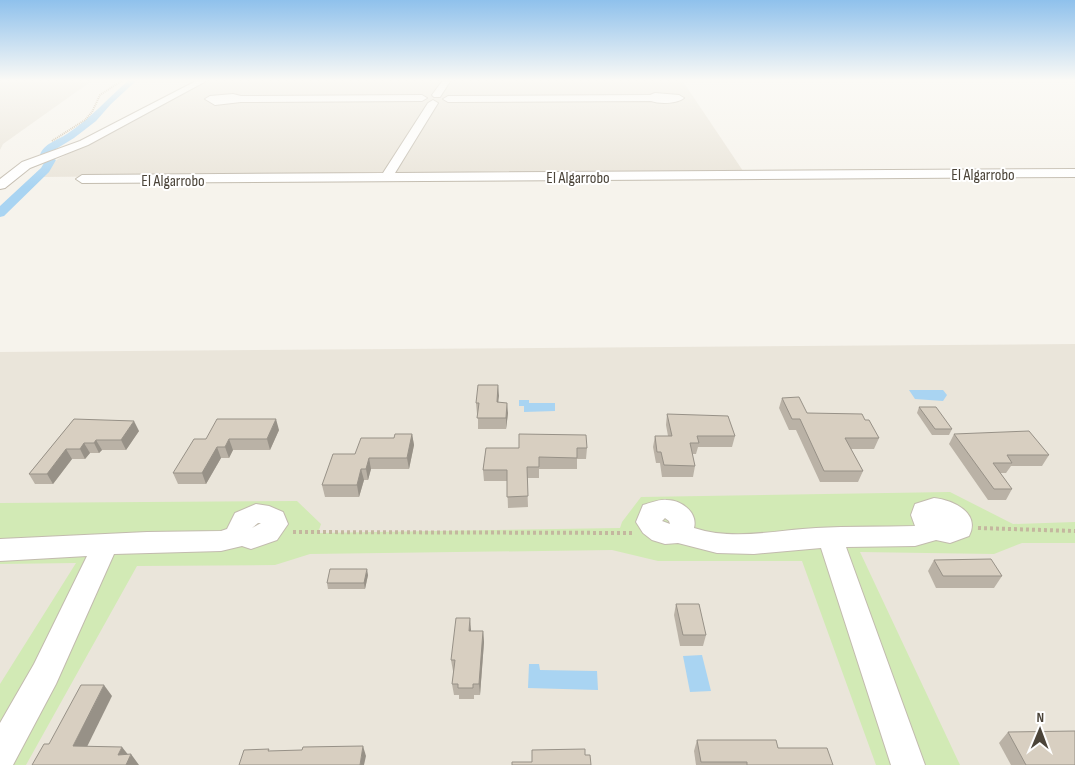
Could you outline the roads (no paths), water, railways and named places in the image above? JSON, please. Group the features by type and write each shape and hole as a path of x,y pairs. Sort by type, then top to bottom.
{"street":[{"path":"0,185 18,170 84,143 136,116"},
{"path":"386,177 421,116"},
{"name":"El Algarrobo","path":"78,178 1075,172"},
{"path":"667,532 710,543 731,546 830,537 915,536 935,529 953,533 960,529 961,525"},
{"path":"0,550 106,544 221,542 242,536 251,539 257,538 272,529"},
{"path":"830,537 908,765"},
{"path":"0,755 45,674 106,544"}],"water":[{"path":"909,390 943,390 947,395 943,401 915,399"},
{"path":"519,400 529,400 529,403 555,403 555,411 524,412 524,406 519,406"},
{"path":"702,655 711,691 690,692 683,656"},
{"path":"529,664 539,664 540,670 597,671 598,690 528,688"}],"waterway":[{"path":"45,155 46,151 71,136 96,116"},
{"path":"0,213 45,170 51,160"}]}
